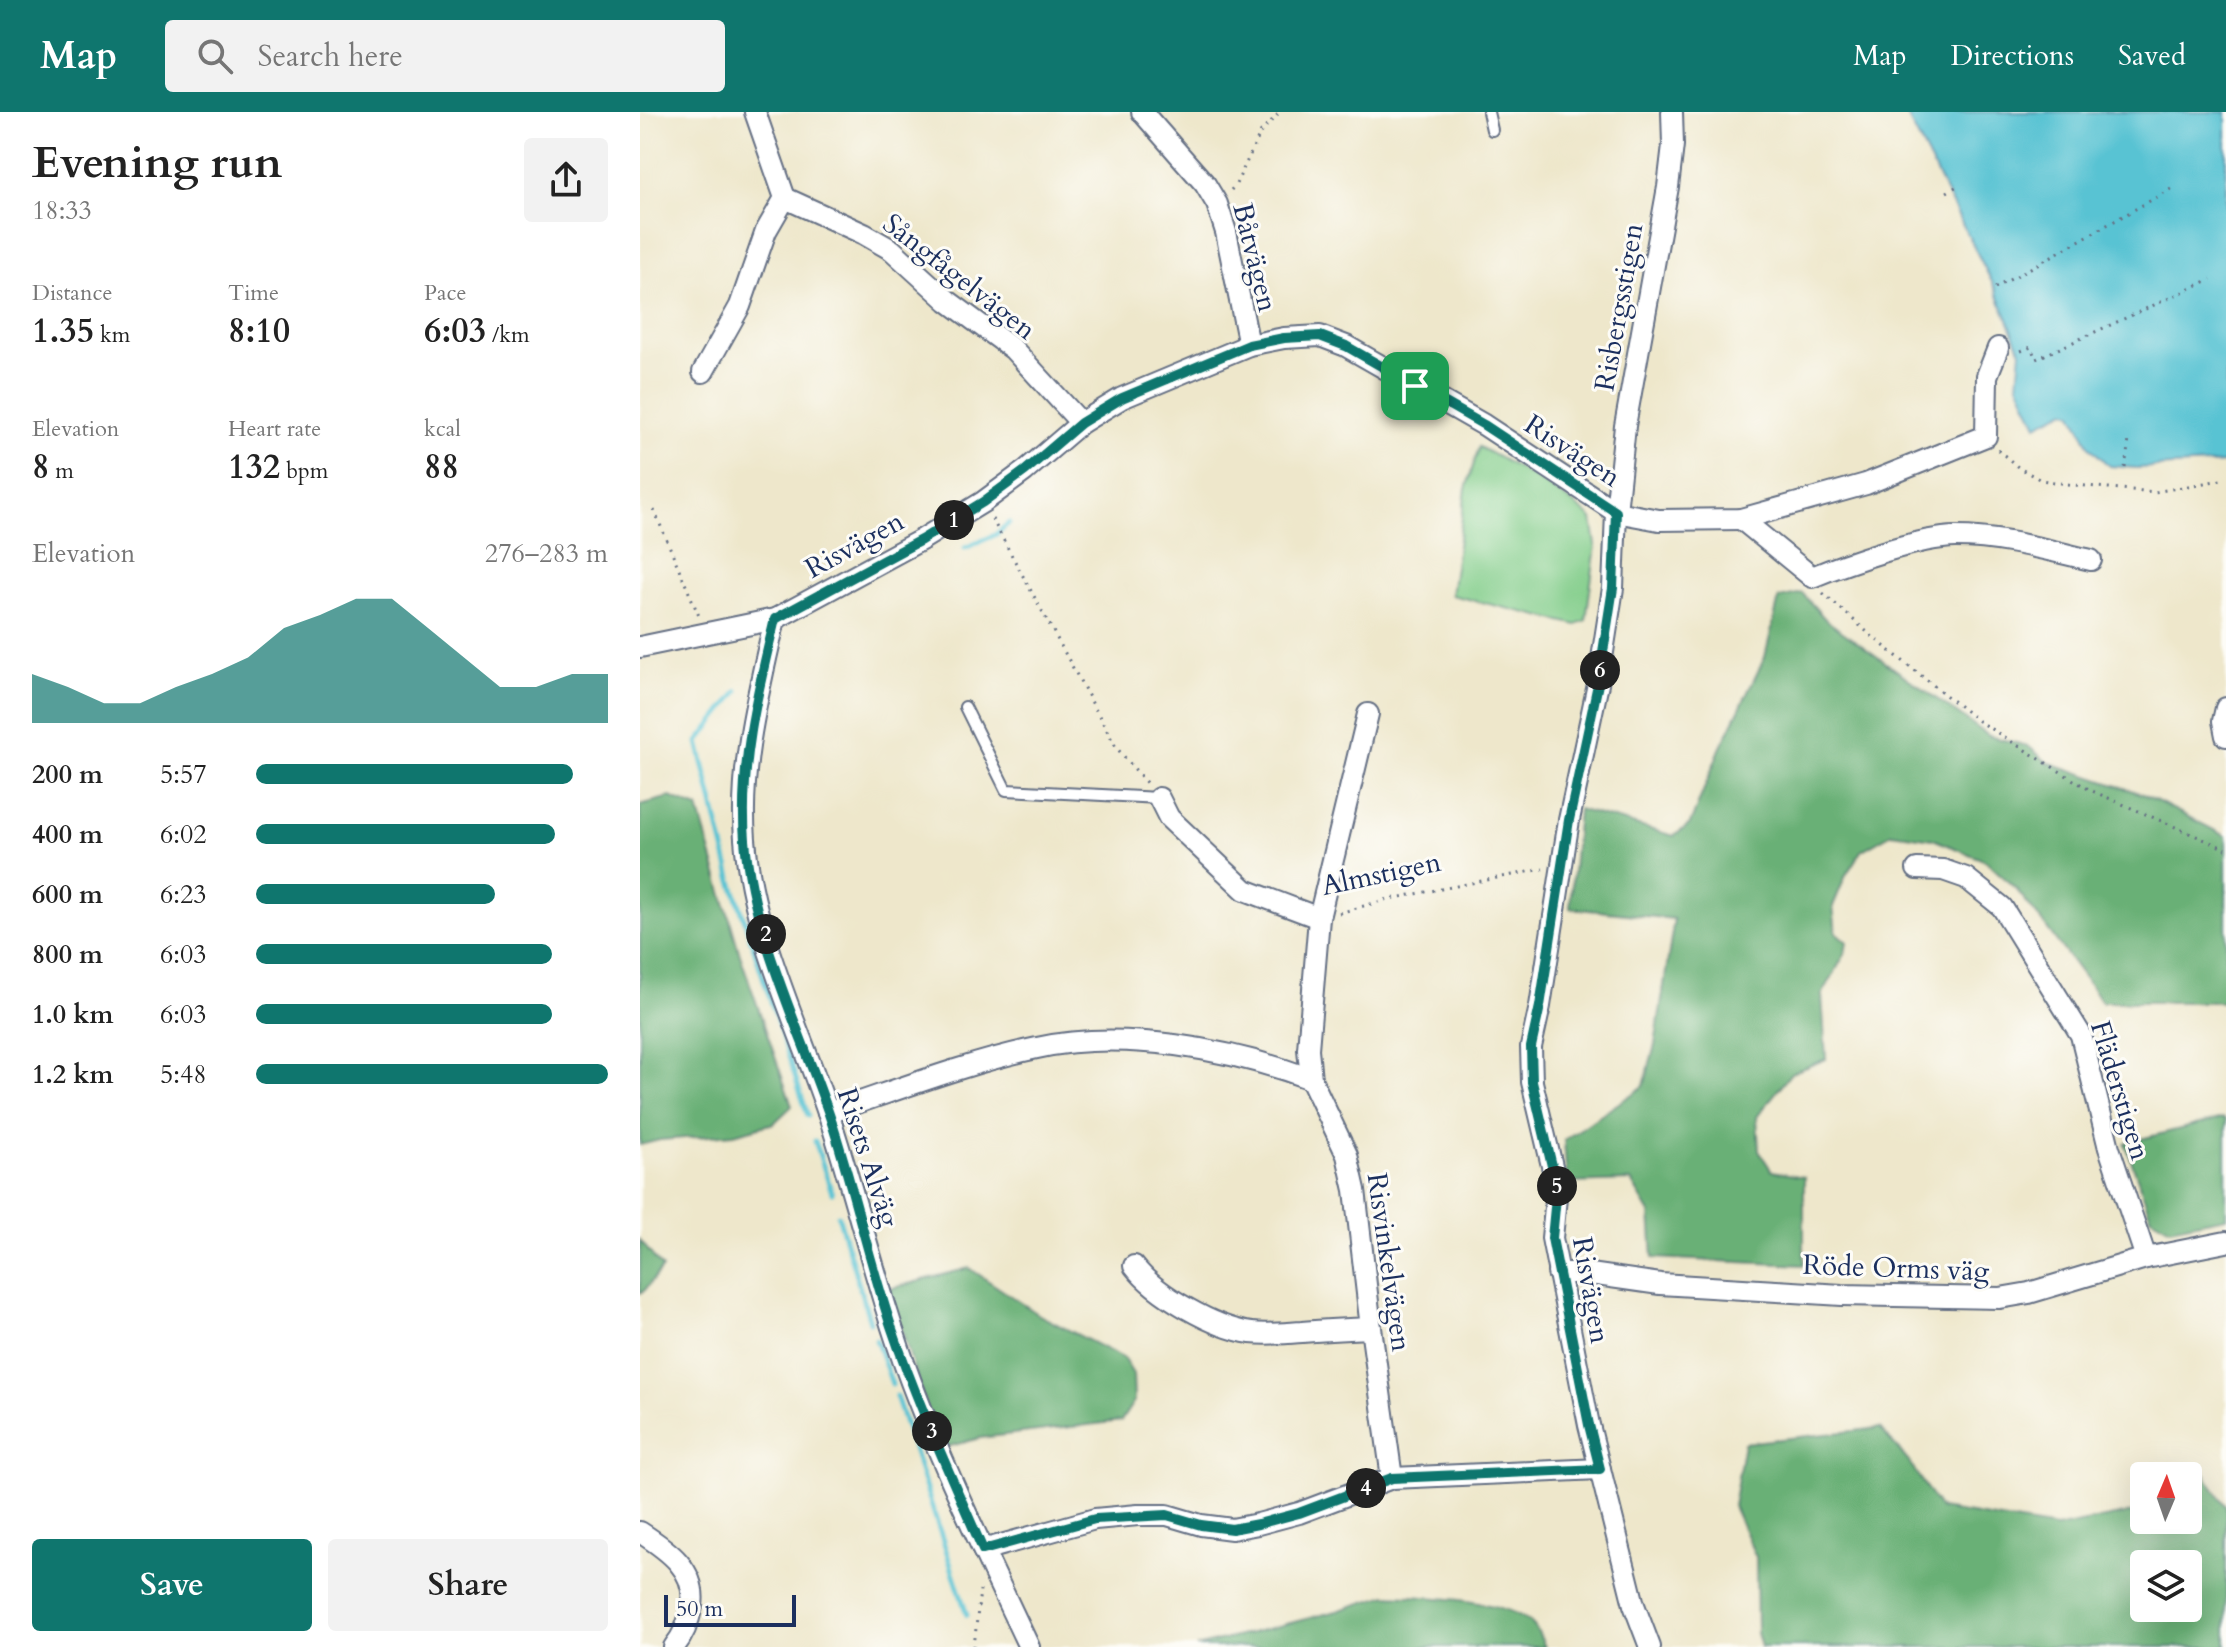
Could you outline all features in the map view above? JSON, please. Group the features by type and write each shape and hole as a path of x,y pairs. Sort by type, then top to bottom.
{"street":[{"path":"703,372 740,306 766,231 785,198 755,112"},
{"name":"Båtvägen","path":"1142,112 1205,184 1217,204 1226,232 1249,345"},
{"name":"Risbergsstigen","path":"1616,512 1625,426 1668,187 1673,145 1672,112"},
{"name":"Sångfågelvägen","path":"785,198 892,250 948,301 1013,349 1081,423"},
{"name":"Risvägen","path":"640,647 775,619 921,540 983,502 1081,423 1122,398 1249,345 1284,338 1320,336 1346,346 1484,425 1616,512 1613,588 1598,684 1569,820 1531,1047 1532,1082 1557,1187 1552,1238 1558,1273 1600,1469 1634,1605 1650,1647"},
{"path":"1616,512 1659,520 1741,519 1866,484 1986,436 1987,376 1998,348"},
{"path":"1741,519 1812,577 1900,549 1952,537 1992,539 2091,560"},
{"name":"Risets Alväg","path":"775,619 745,778 745,843 761,917 773,960 828,1113 906,1369 983,1550 1029,1647"},
{"path":"2226,708 2223,721 2226,736"},
{"path":"828,1113 981,1062 1040,1047 1091,1042 1164,1044 1218,1052 1266,1062 1311,1079 1308,1049 1319,918 1368,714"},
{"name":"Almstigen","path":"1159,798 1169,818 1245,890 1319,918"},
{"name":"Fläderstigen","path":"1917,869 1943,870 1966,878 2002,907 2081,1035 2109,1148 2146,1258"},
{"name":"Risvinkelvägen","path":"1311,1079 1347,1155 1355,1190 1392,1478"},
{"name":"Röde Orms väg","path":"1558,1273 1583,1273 1660,1284 1842,1295 2000,1298 2029,1293 2146,1258 2226,1242"},
{"path":"1134,1266 1150,1286 1177,1303 1233,1329 1272,1334 1371,1328"},
{"path":"983,1550 1095,1519 1167,1515 1201,1525 1232,1529 1299,1513 1392,1478 1600,1469"},
{"path":"640,1532 661,1545 684,1569 694,1589 690,1619 675,1646"}],"lane":[{"path":"1488,112 1492,130"},
{"path":"965,707 1006,790 1159,798"}],"path":[{"path":"1217,204 1236,184 1261,132 1280,112"},
{"path":"1947,192 1959,185"},
{"path":"1995,288 2171,189"},
{"path":"2021,351 2031,347 2036,359 2211,279"},
{"path":"1986,436 2003,456 2041,480 2155,492 2226,479"},
{"path":"2125,468 2129,440"},
{"path":"654,510 707,634"},
{"path":"997,527 1116,747 1159,798"},
{"path":"1812,577 1825,595 1978,721 2090,790 2226,849"},
{"name":"Almstigen","path":"1319,918 1385,900 1562,866"},
{"path":"974,1647 983,1550"}],"green space":[{"path":"1479,447 1552,489 1592,519 1596,545 1586,620 1577,625 1451,595 1466,489"},
{"path":"1802,593 1826,620 1989,736 2028,746 2047,762 2145,795 2226,836 2226,1002 2102,1002 2016,889 1986,861 1933,839 1892,833 1861,851 1846,875 1833,906 1836,932 1847,942 1845,954 1822,995 1826,1059 1791,1073 1757,1117 1759,1151 1772,1171 1804,1177 1804,1265 1653,1258 1650,1213 1631,1181 1567,1183 1564,1140 1644,1086 1655,1045 1674,919 1570,908 1578,809 1674,836 1690,824 1720,749 1765,657 1779,598"},
{"path":"670,797 698,808 740,955 792,1106 774,1123 734,1134 660,1140 640,1145 640,805"},
{"path":"2223,1118 2226,1120 2226,1217 2170,1228 2151,1217 2125,1143"},
{"path":"640,1240 662,1268 640,1293"},
{"path":"969,1268 1041,1316 1123,1358 1133,1374 1134,1401 1121,1421 980,1438 939,1449 889,1289"},
{"path":"1880,1428 1909,1462 1940,1509 2056,1528 2130,1513 2130,1534 2202,1534 2204,1473 2226,1507 2226,1647 1761,1647 1757,1633 1756,1557 1733,1506 1744,1443"},
{"path":"1387,1595 1442,1598 1504,1609 1533,1625 1545,1647 1196,1647 1337,1611"}],"water":[{"path":"1905,112 2226,112 2226,463 2137,468 2109,466 2090,447 2073,413 2066,410 2037,425 2018,384 2021,351 1995,288"}],"waterway":[{"path":"965,548 995,535 1009,523"},
{"path":"738,691 698,742 731,878 808,1116"},
{"path":"815,1141 832,1193"},
{"path":"838,1215 870,1322"},
{"path":"876,1340 892,1384"},
{"path":"896,1396 967,1615"}],"route":[{"path":"1320,336 1346,346 1415,386 1484,425 1616,512 1613,588 1598,684 1569,820 1531,1047 1532,1082 1557,1187 1552,1238 1600,1469 1392,1478 1299,1513 1232,1529 1201,1525 1167,1515 1138,1515 1095,1519 983,1550 912,1384 891,1324 831,1123 782,988 749,868 743,809 745,778 775,619 921,540 983,502 1081,423 1122,398 1249,345 1284,338 1320,336"}]}
